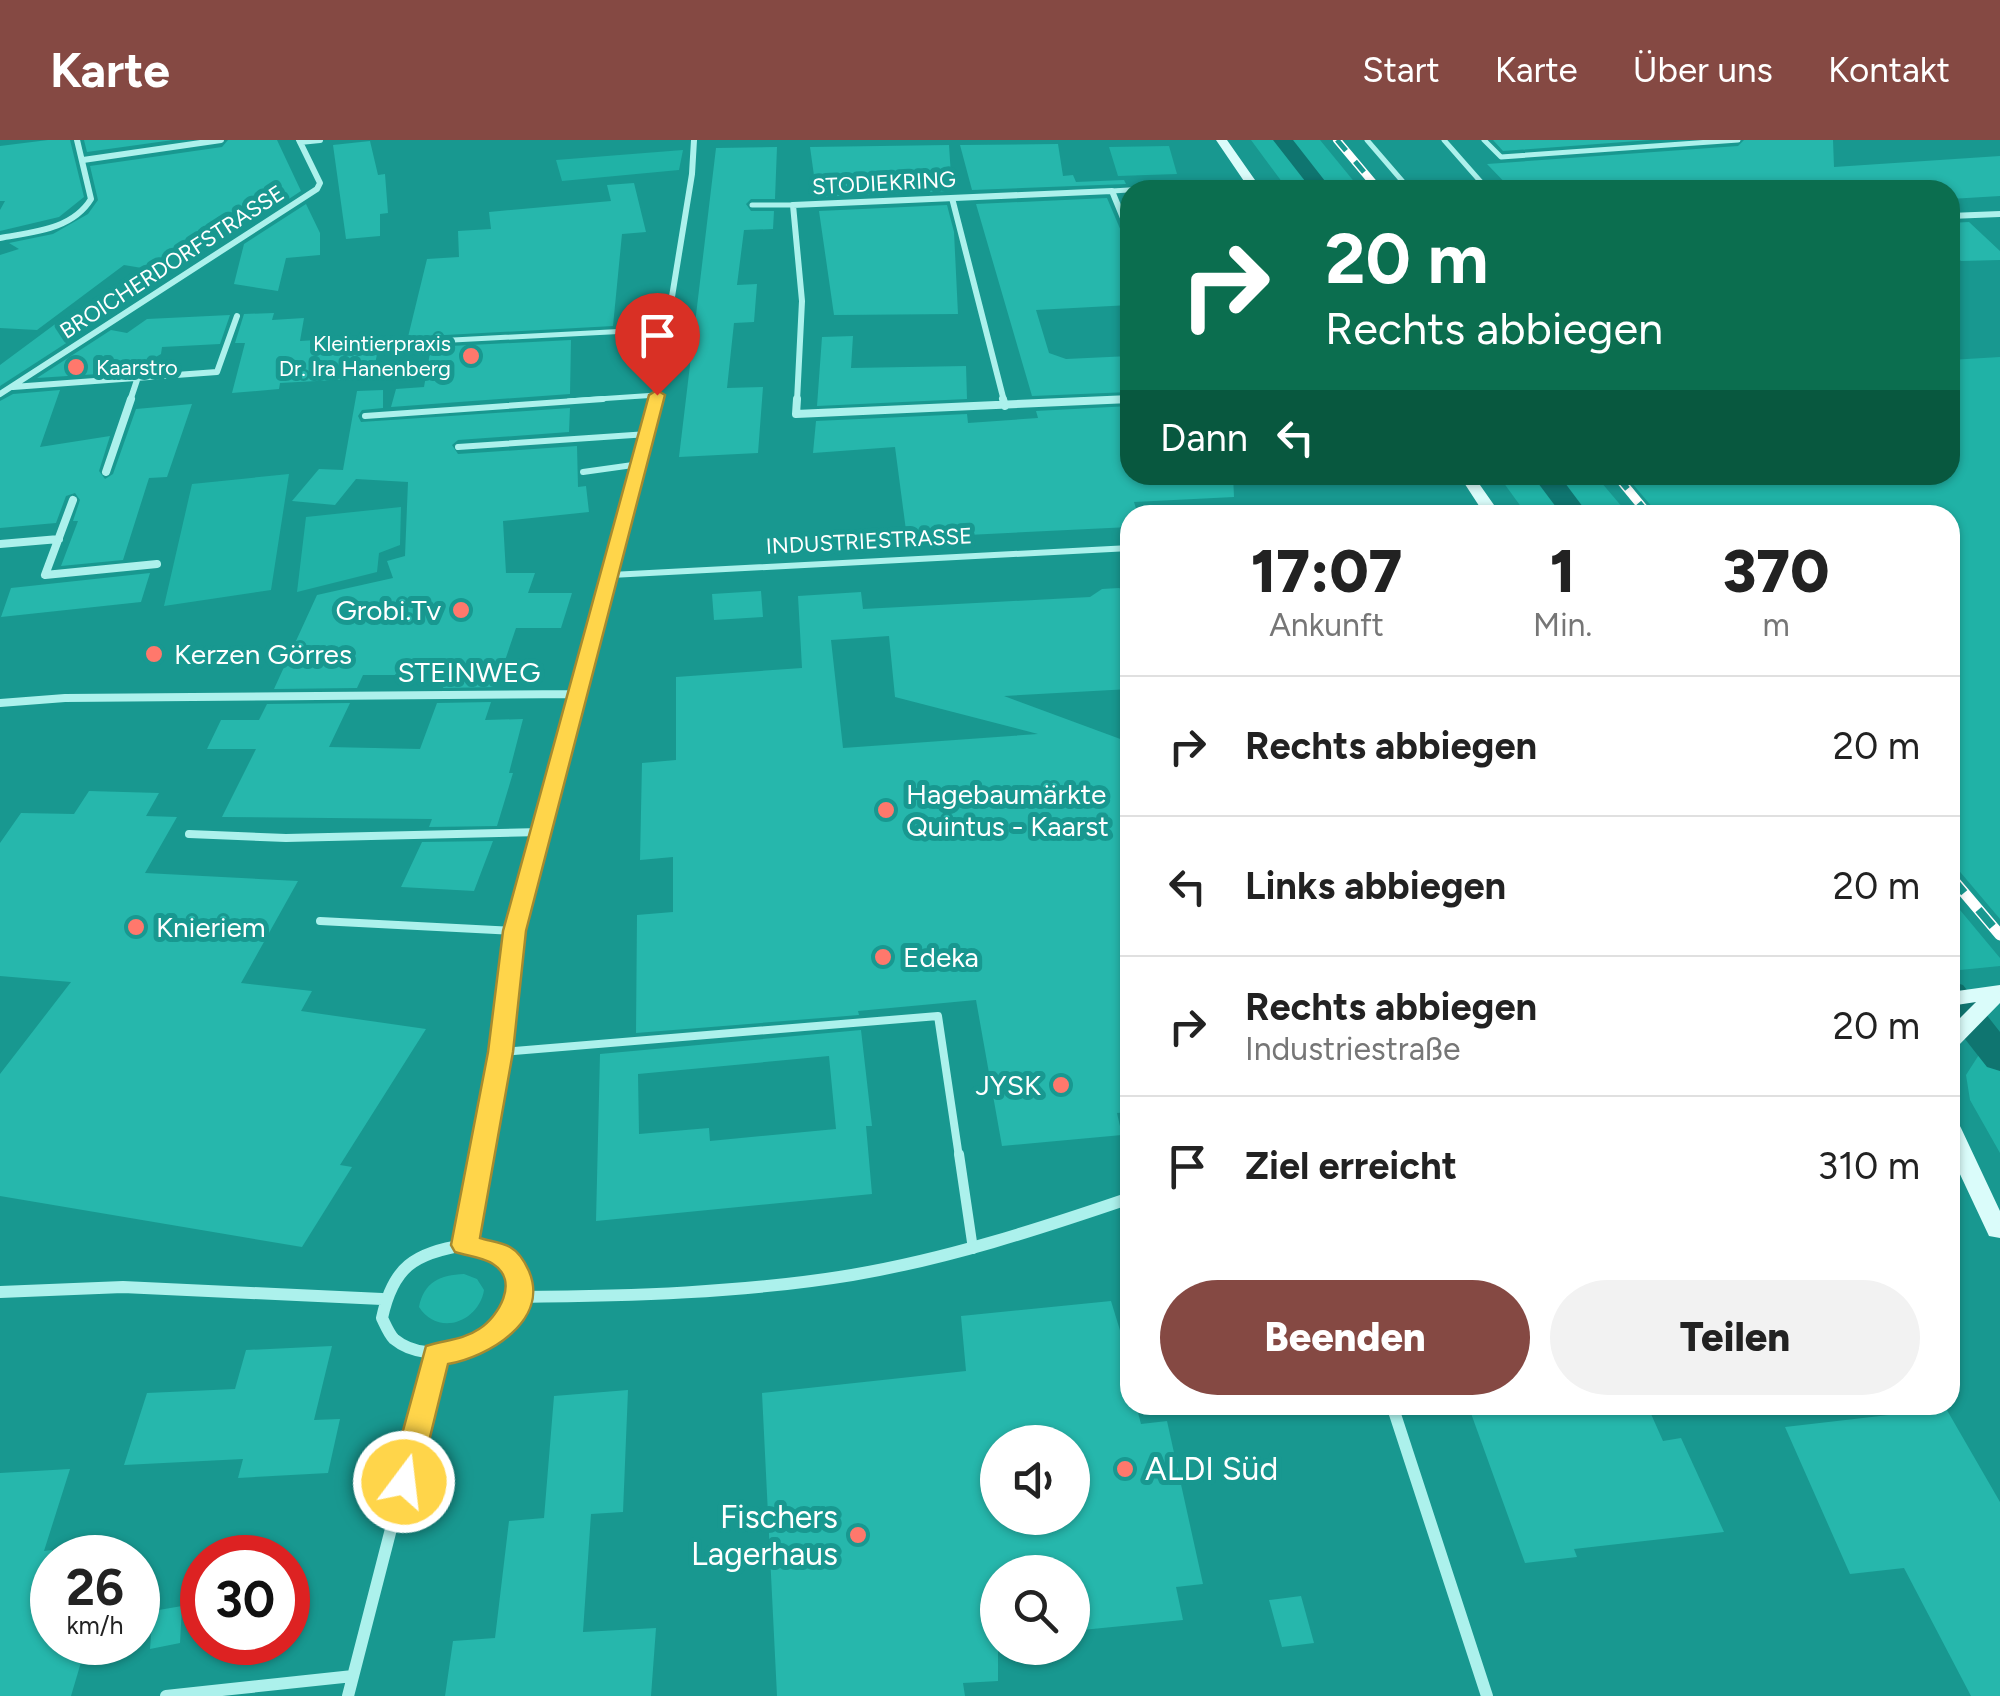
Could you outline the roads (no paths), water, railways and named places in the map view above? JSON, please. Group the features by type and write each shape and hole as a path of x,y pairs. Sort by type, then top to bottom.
{"main road":[{"path":"1221,140 1249,180"},
{"path":"1960,998 1999,992"},
{"path":"1960,1032 1999,992"},
{"path":"1960,1150 1998,1232"},
{"path":"1960,1180 1998,1232"}],"street":[{"path":"0,238 58,224 88,208 91,199 77,140"},
{"path":"83,160 221,140"},
{"path":"300,141 320,140"},
{"path":"465,1245 501,1052 514,931 657,395 694,140"},
{"name":"BROICHERDORFSTRASSE","path":"0,394 318,189 320,183 300,141"},
{"path":"1112,190 1120,210"},
{"name":"STODIEKRING","path":"1112,190 793,204 802,302 796,414 1120,400"},
{"path":"952,198 1005,406"},
{"path":"1960,216 2000,214"},
{"path":"12,387 217,372 237,316"},
{"path":"106,472 138,377"},
{"path":"74,500 45,575 157,564"},
{"path":"0,544 60,540"},
{"name":"STEINWEG","path":"0,703 65,698 578,694"},
{"path":"519,1297 698,1292 854,1274 973,1249 1120,1201"},
{"path":"465,1245 501,1254 513,1266 519,1280 519,1297 509,1318 490,1337 464,1349 436,1354 411,1350 392,1338 382,1320 382,1299 393,1278 413,1260 438,1249 465,1245"},
{"path":"0,1292 123,1287 382,1299"},
{"path":"348,1696 436,1354"},
{"path":"1395,1415 1487,1696"},
{"path":"166,1696 353,1676"}],"lane":[{"path":"1367,140 1401,180"},
{"path":"1444,140 1479,180"},
{"path":"1484,140 1500,157 1738,140"},
{"path":"1112,190 1120,190"},
{"path":"752,205 793,204"},
{"path":"414,342 667,329"},
{"path":"364,416 657,395"},
{"path":"458,446 648,434"},
{"path":"583,472 640,464"},
{"name":"INDUSTRIESTRASSE","path":"611,575 1120,549"},
{"path":"189,834 286,838 541,832"},
{"path":"320,921 514,931"},
{"path":"501,1052 938,1016 973,1249"}],"waterway":[{"path":"1283,140 1314,180"},
{"path":"1553,485 1568,505"},
{"path":"1960,1007 2000,1058"}],"railway":[{"path":"1337,140 1371,180"},
{"path":"1624,485 1641,505"},
{"path":"1960,888 2000,935"}],"place":[{"name":"Kleintierpraxis Dr. Ira Hanenberg","path":"471,356"},
{"name":"Kaarstro","path":"76,367"},
{"name":"Grobi.Tv","path":"461,610"},
{"name":"Kerzen Görres","path":"154,654"},
{"name":"Hagebaumärkte Quintus - Kaarst","path":"886,810"},
{"name":"Knieriem","path":"136,927"},
{"name":"Edeka","path":"883,957"},
{"name":"JYSK","path":"1061,1085"},
{"name":"ALDI Süd","path":"1125,1469"},
{"name":"Fischers Lagerhaus","path":"858,1535"}]}
